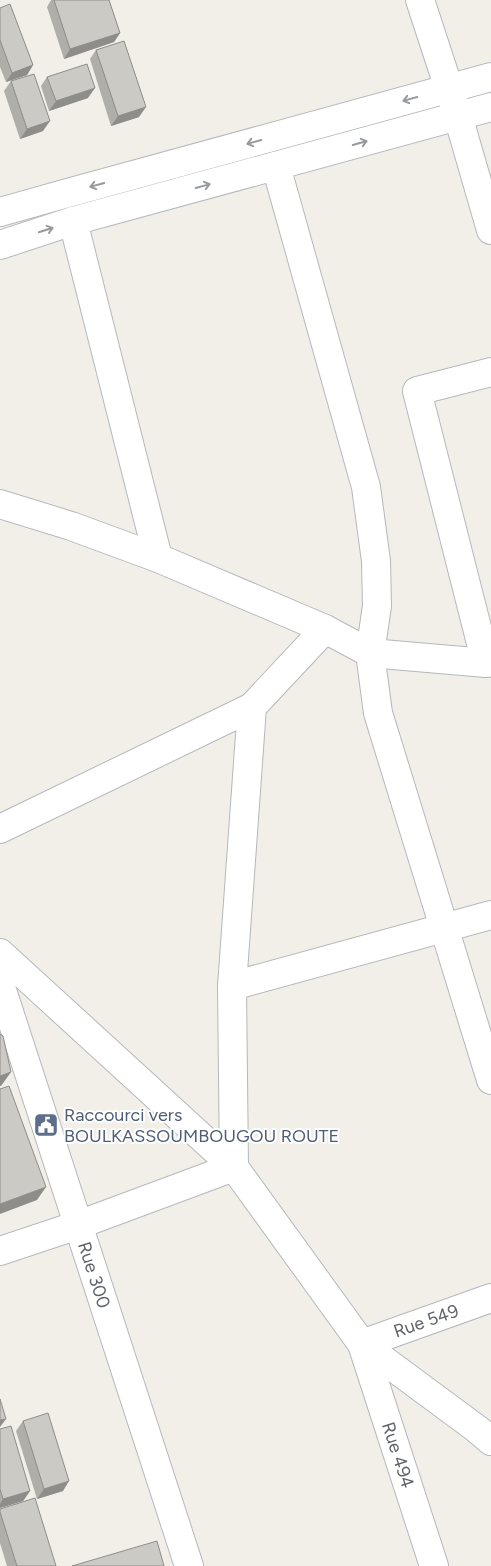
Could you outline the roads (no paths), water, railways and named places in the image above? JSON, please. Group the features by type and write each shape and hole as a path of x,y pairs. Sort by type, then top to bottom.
{"street":[{"path":"420,0 458,116 491,230"},
{"path":"0,212 491,77"},
{"path":"0,245 72,221 491,107"},
{"path":"276,166 366,487 376,561 378,606 370,653 378,713 491,1080"},
{"path":"72,221 158,558"},
{"path":"3,507 71,526 158,558 325,628 370,653 488,662 417,391 491,372"},
{"path":"0,829 252,708 325,628"},
{"path":"234,1167 232,986 252,708"},
{"path":"232,986 491,915"},
{"path":"0,953 234,1167 362,1344 486,1430"},
{"name":"Rue 300","path":"0,984 5,1014 78,1225 189,1566"},
{"path":"0,1251 78,1225 234,1167"},
{"name":"Rue 549","path":"362,1344 491,1298"},
{"name":"Rue 494","path":"362,1344 434,1566"}],"place":[{"name":"Raccourci vers BOULKASSOUMBOUGOU ROUTE","path":"46,1125"}]}
